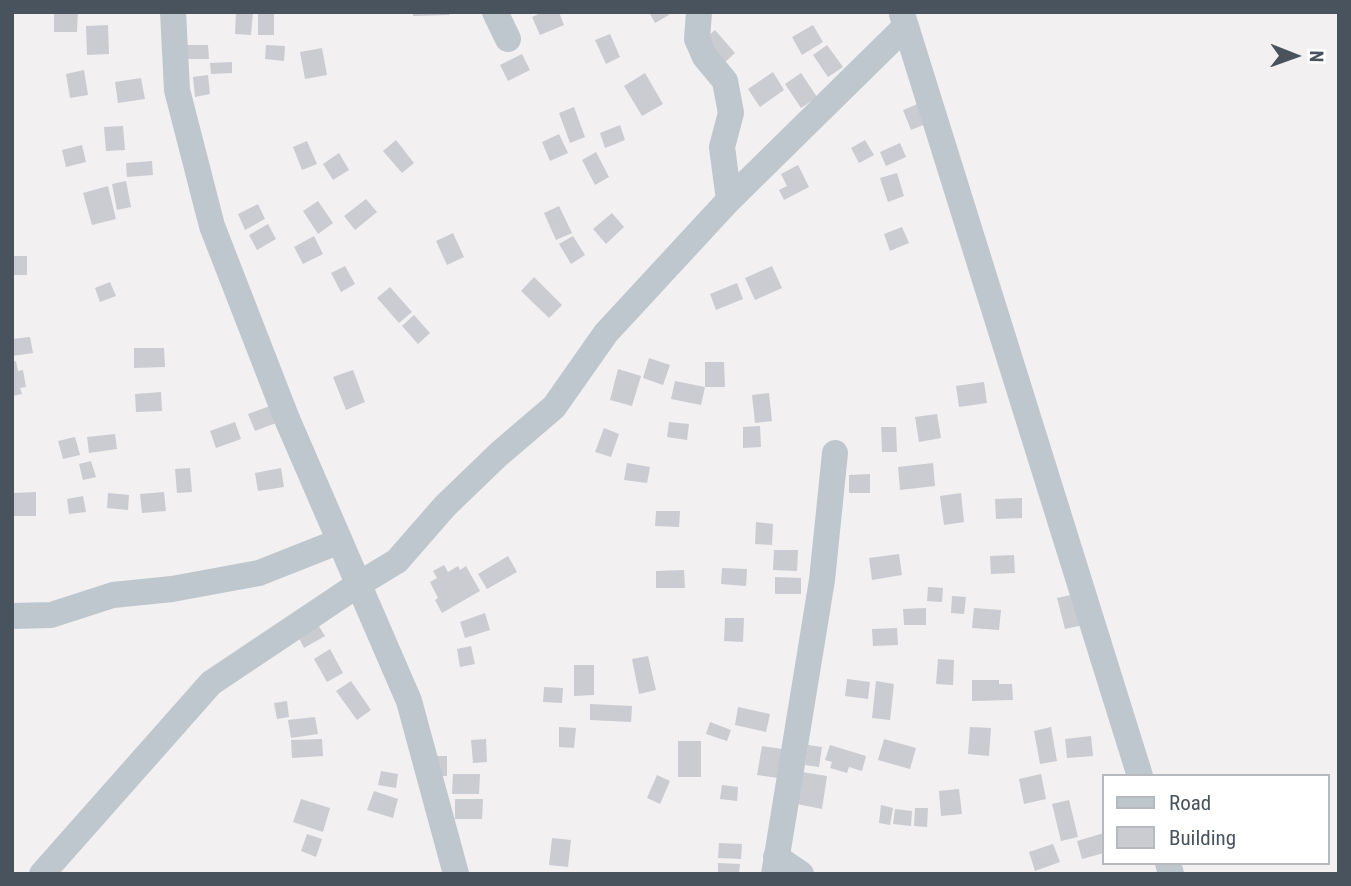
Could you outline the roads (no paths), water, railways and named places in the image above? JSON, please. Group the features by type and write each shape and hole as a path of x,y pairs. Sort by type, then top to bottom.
{"street":[{"path":"173,12 177,90 212,226 287,419 408,701 456,874"},
{"path":"495,12 508,39"},
{"path":"699,12 697,40 705,57 725,81 729,102 730,113 722,146 729,200"},
{"path":"42,874 211,683 397,561 445,506 499,454 554,407 606,333 729,200 904,19 1139,774"},
{"path":"801,874 775,865 822,580 835,453"},
{"path":"12,616 51,615 113,595 172,589 259,573 340,541"}]}
